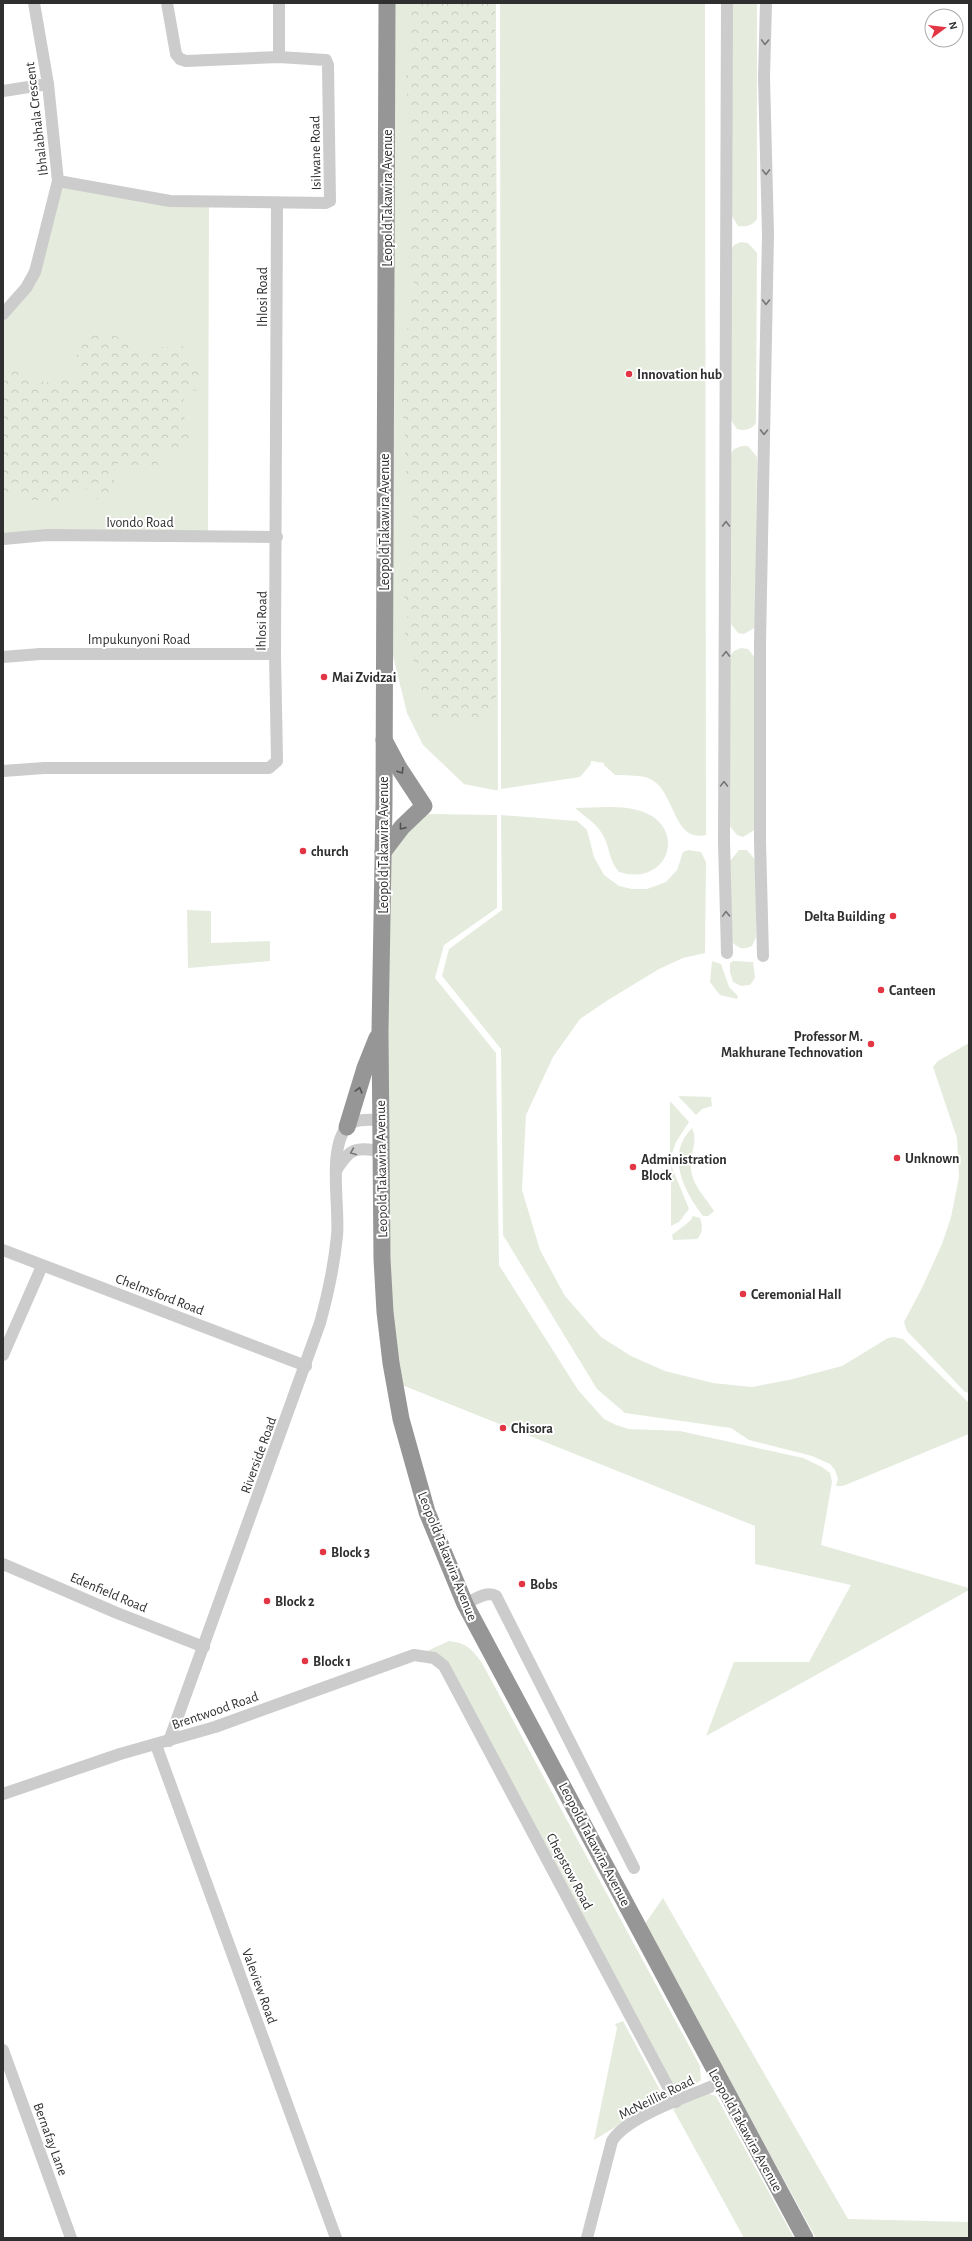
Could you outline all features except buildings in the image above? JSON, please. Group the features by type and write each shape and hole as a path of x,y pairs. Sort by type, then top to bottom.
{"highway":[{"name":"Leopold Takawira Avenue","path":"387,3 380,1151 385,1312 391,1363 401,1419 427,1512 465,1604 596,1844 720,2083 805,2238"},
{"path":"382,737 399,768 424,806 411,817 383,852"},
{"path":"347,1127 365,1068 380,1031"}],"street":[{"name":"Ibhalabhala Crescent","path":"3,314 26,288 34,272 58,181 48,84 34,3"},
{"name":"Isilwane Road","path":"58,181 170,201 326,203 330,201 332,195 328,62 321,58 186,61 180,59 176,54 167,3"},
{"path":"279,3 279,58"},
{"path":"727,3 724,842 727,953"},
{"path":"764,956 760,841 760,643 768,234 764,77 766,3"},
{"path":"3,91 48,84"},
{"name":"Ihlosi Road","path":"3,771 44,768 269,768 277,761 275,654 277,537 277,203"},
{"name":"Ivondo Road","path":"3,539 47,535 277,537"},
{"name":"Impukunyoni Road","path":"3,657 40,654 275,654"},
{"path":"347,1127 354,1122 362,1120 380,1120"},
{"name":"Riverside Road","path":"169,1742 306,1366 320,1323 335,1255 338,1203 336,1171 339,1148 347,1127"},
{"path":"336,1171 346,1155 354,1150 364,1148 380,1151"},
{"name":"Chelmsford Road","path":"3,1250 306,1366"},
{"path":"3,1355 42,1266"},
{"name":"Edenfield Road","path":"3,1564 117,1613 204,1646"},
{"path":"465,1604 485,1595 490,1594 496,1596 634,1868"},
{"name":"Brentwood Road","path":"3,1794 120,1754 169,1742 215,1727 414,1655 434,1658"},
{"name":"Chepstow Road","path":"434,1658 444,1666 676,2102"},
{"name":"Valeview Road","path":"156,1744 336,2238"},
{"name":"Bernafay Lane","path":"3,2050 71,2238"},
{"name":"McNeillie Road","path":"587,2238 612,2141 616,2136 641,2118 720,2083"}],"green space":[{"path":"393,3 496,3 498,790 464,784 423,745 407,713 393,656"},
{"path":"409,3 495,3 496,711 476,720 467,722 456,722 442,717 432,717 430,698 420,689 417,669 412,657 400,641 408,628 407,605 400,586 408,563 413,515 405,464 405,438 399,363 402,342 409,325 409,302 414,282 408,261 411,162 406,72 412,36"},
{"path":"500,3 705,3 706,835 695,835 687,831 680,824 666,795 660,786 652,780 639,776 615,775 604,765 604,763 591,761 591,764 580,777 501,789"},
{"path":"731,3 757,3 757,219 749,226 738,226 732,216"},
{"path":"63,187 209,207 208,533 3,536 3,317 16,302"},
{"path":"741,242 748,243 757,253 756,423 750,429 743,430 737,429 731,420 731,250 734,245"},
{"path":"80,335 116,336 126,344 140,349 185,346 189,349 193,368 199,371 202,390 188,391 184,397 183,409 189,440 172,452 162,451 156,459 160,469 158,476 145,467 113,463 118,475 113,482 115,497 106,501 97,499 91,491 75,485 69,487 68,496 58,502 32,500 29,494 13,496 3,489 3,383 8,375 14,371 39,381 53,383 69,379 79,374 81,368 75,349"},
{"path":"742,446 748,446 757,457 756,627 744,634 738,633 731,624 731,454 734,449"},
{"path":"741,648 748,649 756,659 756,829 743,837 737,835 730,826 730,656 734,651"},
{"path":"575,808 630,808 653,817 663,827 668,840 667,852 661,863 651,871 637,874 619,872 613,864 606,841 601,832 595,824"},
{"path":"419,815 497,815 497,908 444,945 435,978 496,1053 499,1265 578,1390 604,1419 616,1425 629,1429 680,1431 803,1458 822,1467 830,1473 832,1482 821,1545 969,1588 969,1590 706,1736 734,1662 809,1662 851,1585 755,1564 755,1526 402,1385 392,1314 387,1171 389,862 392,845"},
{"path":"501,815 577,821 587,830 594,857 604,875 619,886 632,889 647,889 666,882 677,870 683,852 688,850 701,852 706,862 705,953 683,958 659,969 580,1019 553,1057 526,1115 522,1190 540,1250 565,1296 601,1337 631,1356 665,1371 713,1383 752,1387 789,1380 842,1366 888,1338 894,1337 903,1339 969,1403 969,1434 843,1486 836,1486 838,1479 835,1470 830,1464 812,1456 749,1440 731,1428 625,1413 597,1389 503,1235 501,1049 442,976 449,949 502,910"},
{"path":"739,850 747,850 756,861 756,937 752,946 746,948 739,947 732,942 730,861"},
{"path":"187,910 211,911 211,943 270,941 270,961 188,968"},
{"path":"712,961 721,964 729,987 738,996 737,999 720,995 710,982"},
{"path":"733,961 753,962 755,978 750,985 741,986 733,982 730,972 730,963"},
{"path":"969,1043 969,1393 965,1392 907,1331 904,1322 922,1288 942,1244 951,1217 959,1177 957,1138 933,1067 938,1061"},
{"path":"678,1096 711,1097 712,1106 702,1109 696,1115"},
{"path":"670,1101 689,1122 676,1142 670,1159"},
{"path":"692,1128 694,1133 694,1142 691,1159 691,1171 695,1184 714,1211 708,1216 703,1216 689,1196 680,1173 680,1150 684,1139"},
{"path":"671,1165 689,1209 679,1222 671,1226"},
{"path":"693,1216 700,1218 701,1221 702,1229 699,1237 697,1239 673,1240 672,1235 690,1221"},
{"path":"449,1641 465,1645 482,1663 700,2066 701,2080 694,2086 686,2089 678,2089 670,2085 446,1663 427,1651"},
{"path":"663,1898 848,2219 969,2222 969,2238 816,2238 644,1925"},
{"path":"623,2021 661,2092 659,2099 650,2106 594,2140 617,2028 615,2024"},
{"path":"705,2092 716,2096 794,2238 744,2238 673,2109"}],"place":[{"name":"Innovation hub","path":"629,374"},
{"name":"Mai Zvidzai","path":"324,677"},
{"name":"church","path":"303,851"},
{"name":"Delta Building","path":"893,916"},
{"name":"Canteen","path":"881,990"},
{"name":"Professor M. Makhurane Technovation","path":"871,1044"},
{"name":"Unknown","path":"897,1158"},
{"name":"Administration Block","path":"633,1167"},
{"name":"Ceremonial Hall","path":"743,1294"},
{"name":"Chisora","path":"503,1428"},
{"name":"Block 3","path":"323,1552"},
{"name":"Bobs","path":"522,1584"},
{"name":"Block 2","path":"267,1601"},
{"name":"Block 1","path":"305,1661"}]}
